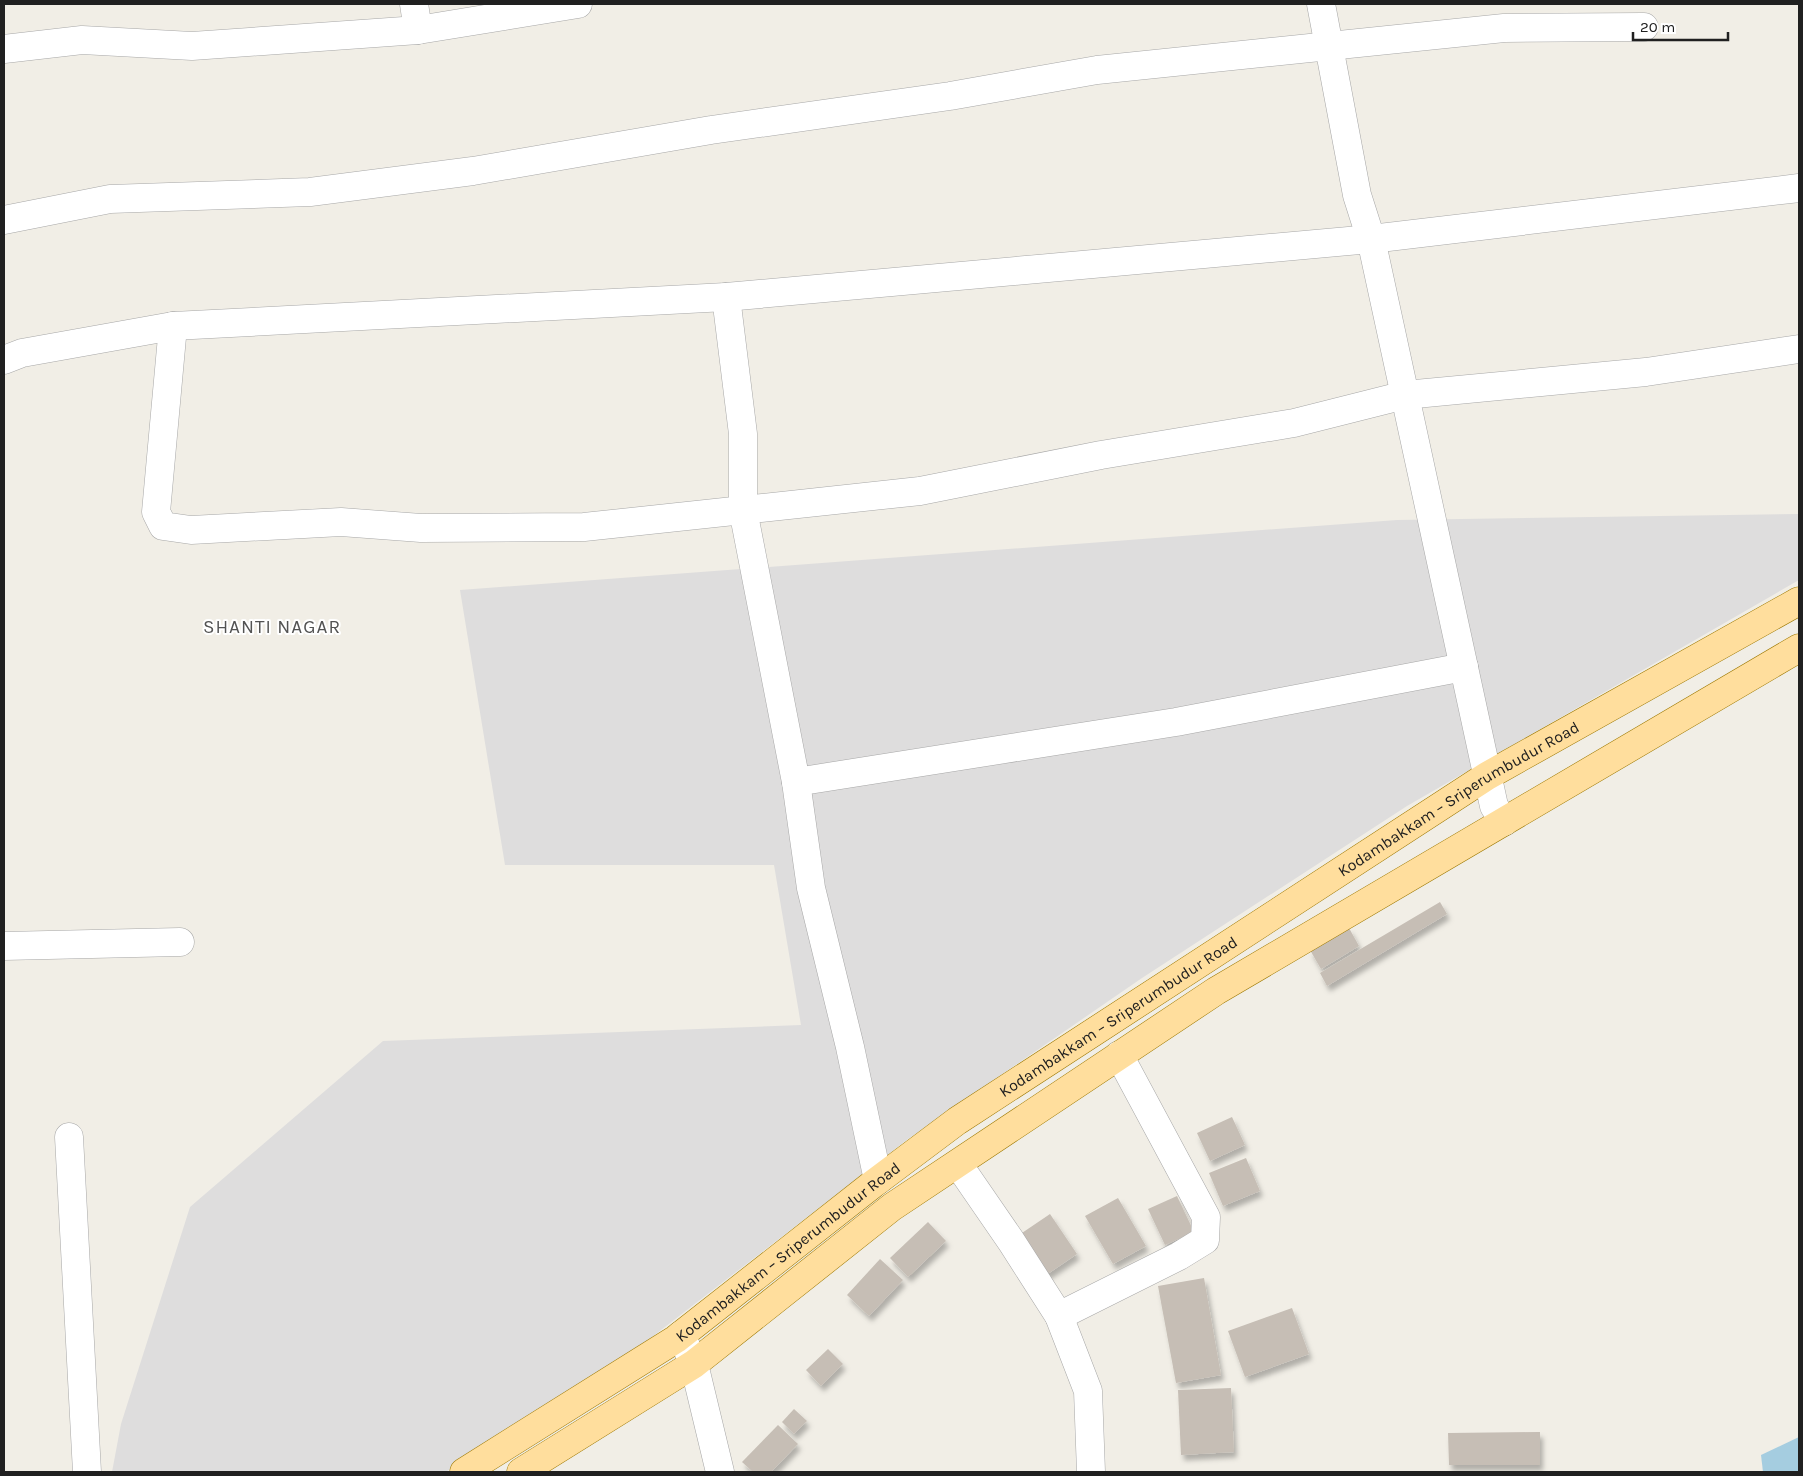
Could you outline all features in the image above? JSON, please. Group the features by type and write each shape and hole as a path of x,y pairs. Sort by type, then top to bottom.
{"main road":[{"name":"Kodambakkam – Sriperumbudur Road","path":"464,1472 681,1336 878,1180 957,1121 1488,776 1799,601"},
{"name":"Kodambakkam – Sriperumbudur Road","path":"521,1472 694,1364 892,1208 1216,991 1799,648"}],"street":[{"path":"4,49 82,40 192,46 416,17 578,4"},
{"path":"1321,4 1357,195 1371,239 1494,806 1504,822"},
{"path":"4,220 110,198 310,192 473,171 711,130 950,96 1097,70 1504,28 1644,27"},
{"path":"4,360 22,353 173,326 726,297 1371,239 1799,188"},
{"path":"726,297 743,434 743,510 796,782 811,888 850,1047 878,1180"},
{"path":"173,326 156,512 163,526 191,530 341,522 420,528 584,527 920,491 1101,455 1294,423 1405,395 1646,372 1799,349"},
{"path":"796,782 1176,722 1464,667"},
{"path":"4,946 180,942"},
{"path":"1059,1316 1179,1256 1205,1240 1206,1217 1119,1056"},
{"path":"69,1137 87,1472"},
{"path":"958,1164 1011,1241 1059,1316 1088,1391 1091,1472"},
{"path":"681,1336 694,1364 720,1472"}],"shaded area":[{"path":"1799,514 1799,580 1407,806 1142,978 908,1139 546,1419 445,1472 112,1472 121,1424 190,1207 383,1041 801,1025 774,865 505,865 460,590 1397,520"}],"water":[{"path":"1799,1437 1799,1472 1763,1472 1761,1455"}],"building":[{"path":"1440,902 1447,914 1327,986 1320,973"},
{"path":"1349,928 1359,946 1321,969 1310,950"},
{"path":"1232,1117 1245,1145 1210,1161 1197,1133"},
{"path":"1246,1158 1260,1191 1223,1206 1209,1173"},
{"path":"1177,1196 1194,1232 1165,1245 1148,1209"},
{"path":"1118,1198 1146,1246 1113,1264 1085,1216"},
{"path":"1050,1214 1077,1254 1046,1275 1019,1235"},
{"path":"928,1222 946,1241 908,1277 890,1258"},
{"path":"880,1259 903,1280 869,1316 847,1295"},
{"path":"1204,1278 1221,1375 1176,1383 1158,1286"},
{"path":"1292,1308 1309,1354 1245,1377 1228,1331"},
{"path":"828,1349 843,1364 821,1386 806,1370"},
{"path":"1231,1388 1234,1452 1181,1455 1178,1390"},
{"path":"794,1409 807,1421 794,1434 782,1422"},
{"path":"778,1425 798,1444 771,1472 753,1472 742,1462"},
{"path":"1540,1432 1540,1465 1449,1465 1448,1433"}],"district":[{"name":"SHANTI NAGAR","path":"272,626"}]}
